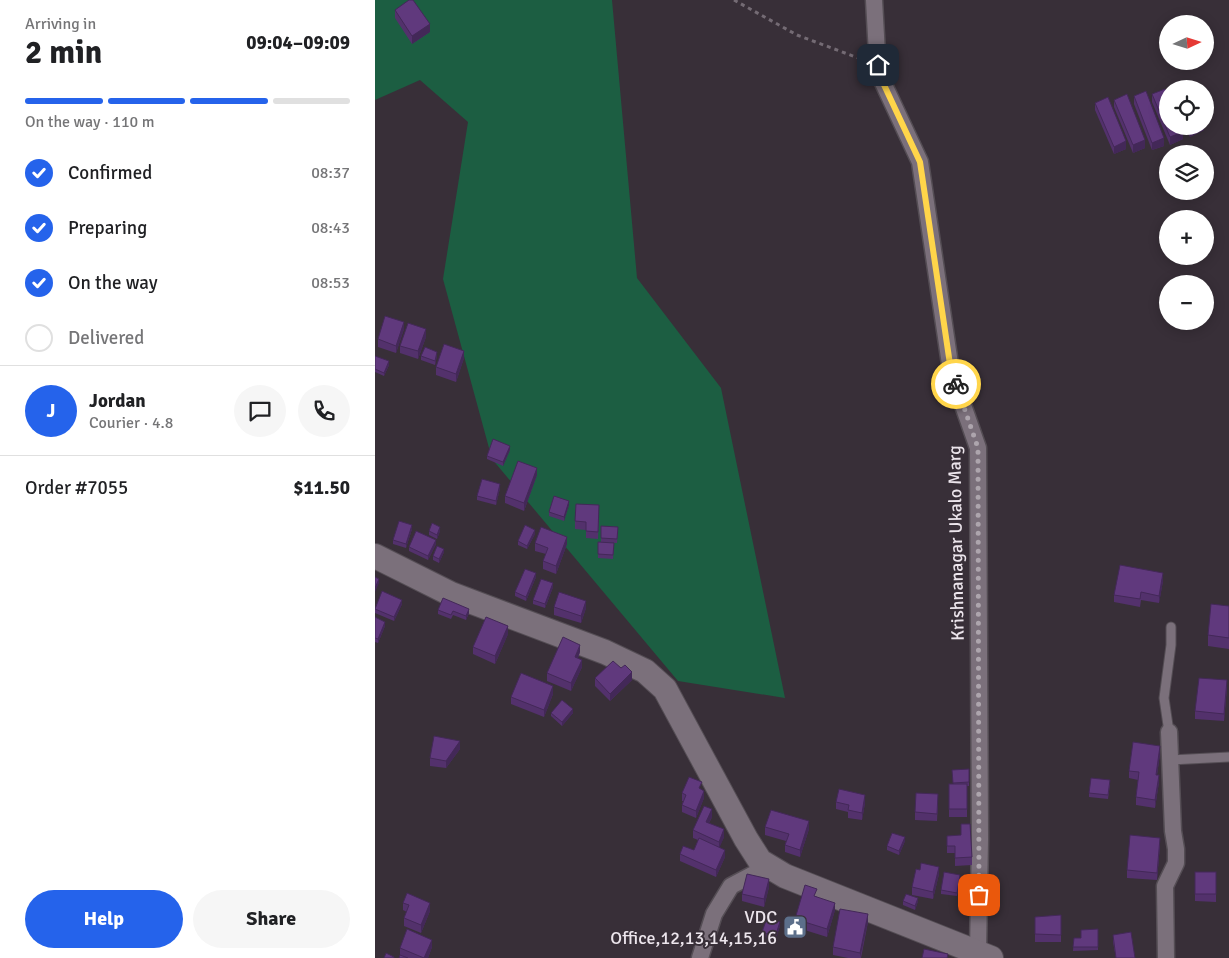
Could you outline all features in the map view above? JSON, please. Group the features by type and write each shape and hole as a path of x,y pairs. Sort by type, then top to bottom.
{"main road":[{"path":"375,556 451,594 605,652 645,671 665,689 746,839 760,861 785,876 985,955"}],"street":[{"name":"Krishnanagar Ukalo Marg","path":"874,0 878,72 920,162 951,371 978,448 980,839 985,955"},
{"path":"1166,958 1165,886 1176,863 1169,732"},
{"path":"700,958 713,914 731,886 769,866"}],"lane":[{"path":"1169,732 1164,698 1171,646 1171,627"},
{"path":"1170,760 1229,757"}],"path":[{"path":"735,0 797,35 878,65"}],"green space":[{"path":"375,0 612,0 637,278 721,388 785,698 678,681 492,459 443,279 468,122 420,80 375,100"}],"building":[{"path":"409,0 413,0 430,24 412,36 395,10"},
{"path":"1146,91 1159,125 1159,135 1163,135 1164,138 1152,143 1134,96"},
{"path":"1159,91 1159,111 1152,94"},
{"path":"1127,94 1145,140 1133,145 1114,100"},
{"path":"1108,97 1126,141 1114,147 1095,103"},
{"path":"385,316 404,322 396,346 378,339"},
{"path":"408,323 426,329 418,351 400,346"},
{"path":"444,344 464,351 456,374 436,367"},
{"path":"425,347 437,352 435,361 421,356"},
{"path":"375,356 389,361 384,373 375,369"},
{"path":"493,439 510,446 503,462 487,456"},
{"path":"518,461 537,468 524,503 505,496"},
{"path":"482,479 500,484 496,501 477,496"},
{"path":"554,496 569,501 564,517 549,512"},
{"path":"576,504 599,505 598,532 586,531 586,522 575,521"},
{"path":"399,521 412,525 406,544 393,540"},
{"path":"432,523 440,527 437,535 429,531"},
{"path":"525,525 535,530 527,546 518,541"},
{"path":"601,526 618,527 617,539 601,538"},
{"path":"541,527 567,537 556,566 543,561 548,548 535,543"},
{"path":"416,531 436,540 428,556 409,547"},
{"path":"598,542 614,543 613,555 598,554"},
{"path":"437,546 444,549 439,559 433,556"},
{"path":"1120,565 1163,573 1159,596 1141,592 1140,599 1114,595"},
{"path":"525,569 536,573 526,597 515,592"},
{"path":"375,577 379,579 375,588"},
{"path":"541,579 553,583 545,604 533,600"},
{"path":"382,591 402,600 394,617 375,609"},
{"path":"559,592 586,601 581,616 554,607"},
{"path":"443,598 469,609 466,616 453,611 451,615 438,610"},
{"path":"1211,604 1229,606 1229,638 1208,635"},
{"path":"375,617 385,622 378,639 375,638"},
{"path":"486,617 508,626 495,656 473,647"},
{"path":"563,637 580,645 575,657 582,660 571,683 547,673"},
{"path":"613,661 621,668 625,665 632,672 610,694 595,678"},
{"path":"521,673 553,686 544,710 511,697"},
{"path":"1199,678 1227,680 1224,714 1195,711"},
{"path":"562,700 573,709 562,722 551,713"},
{"path":"434,736 460,741 446,761 430,758"},
{"path":"1133,742 1160,746 1156,775 1159,775 1155,800 1136,797 1139,772 1129,771"},
{"path":"969,769 969,782 953,783 952,770"},
{"path":"689,777 702,782 699,788 704,791 696,811 682,805 686,795 682,793"},
{"path":"1091,778 1110,780 1108,795 1089,793"},
{"path":"949,784 967,784 967,809 949,809"},
{"path":"839,789 865,795 862,813 848,810 849,805 836,802"},
{"path":"916,793 938,794 937,814 915,812"},
{"path":"704,806 712,809 706,822 724,829 719,842 693,830"},
{"path":"771,810 809,821 800,850 785,845 789,834 765,827"},
{"path":"961,824 970,824 972,857 955,858 955,846 947,846 947,836 961,835"},
{"path":"892,833 905,837 899,851 887,846"},
{"path":"1130,835 1160,838 1157,873 1127,870"},
{"path":"699,838 725,850 716,870 680,854 683,846 694,850"},
{"path":"921,863 939,867 933,892 912,887 916,869 920,870"},
{"path":"944,872 960,875 957,893 941,890"},
{"path":"1195,872 1216,872 1216,894 1195,894"},
{"path":"747,874 769,879 764,899 742,894"},
{"path":"805,885 817,889 814,896 835,903 827,929 795,919"},
{"path":"407,893 430,903 421,925 404,918 409,905 403,903"},
{"path":"906,894 918,898 915,906 903,901"},
{"path":"840,909 868,914 860,953 833,947"},
{"path":"1061,915 1061,935 1035,934 1035,917"},
{"path":"767,918 780,922 775,937 762,932"},
{"path":"407,929 432,940 424,958 400,948"},
{"path":"1098,929 1098,947 1073,947 1074,938 1081,938 1081,930"},
{"path":"1131,932 1135,958 1116,958 1113,935"},
{"path":"924,949 948,954 947,958 922,958"},
{"path":"386,953 394,957 394,958 384,958"}],"way so far":[{"path":"956,384 978,448 979,895"}],"place":[{"name":"VDC Office,12,13,14,15,16","path":"795,927"}],"route":[{"path":"878,65 878,72 920,162 951,371 956,384"}]}
